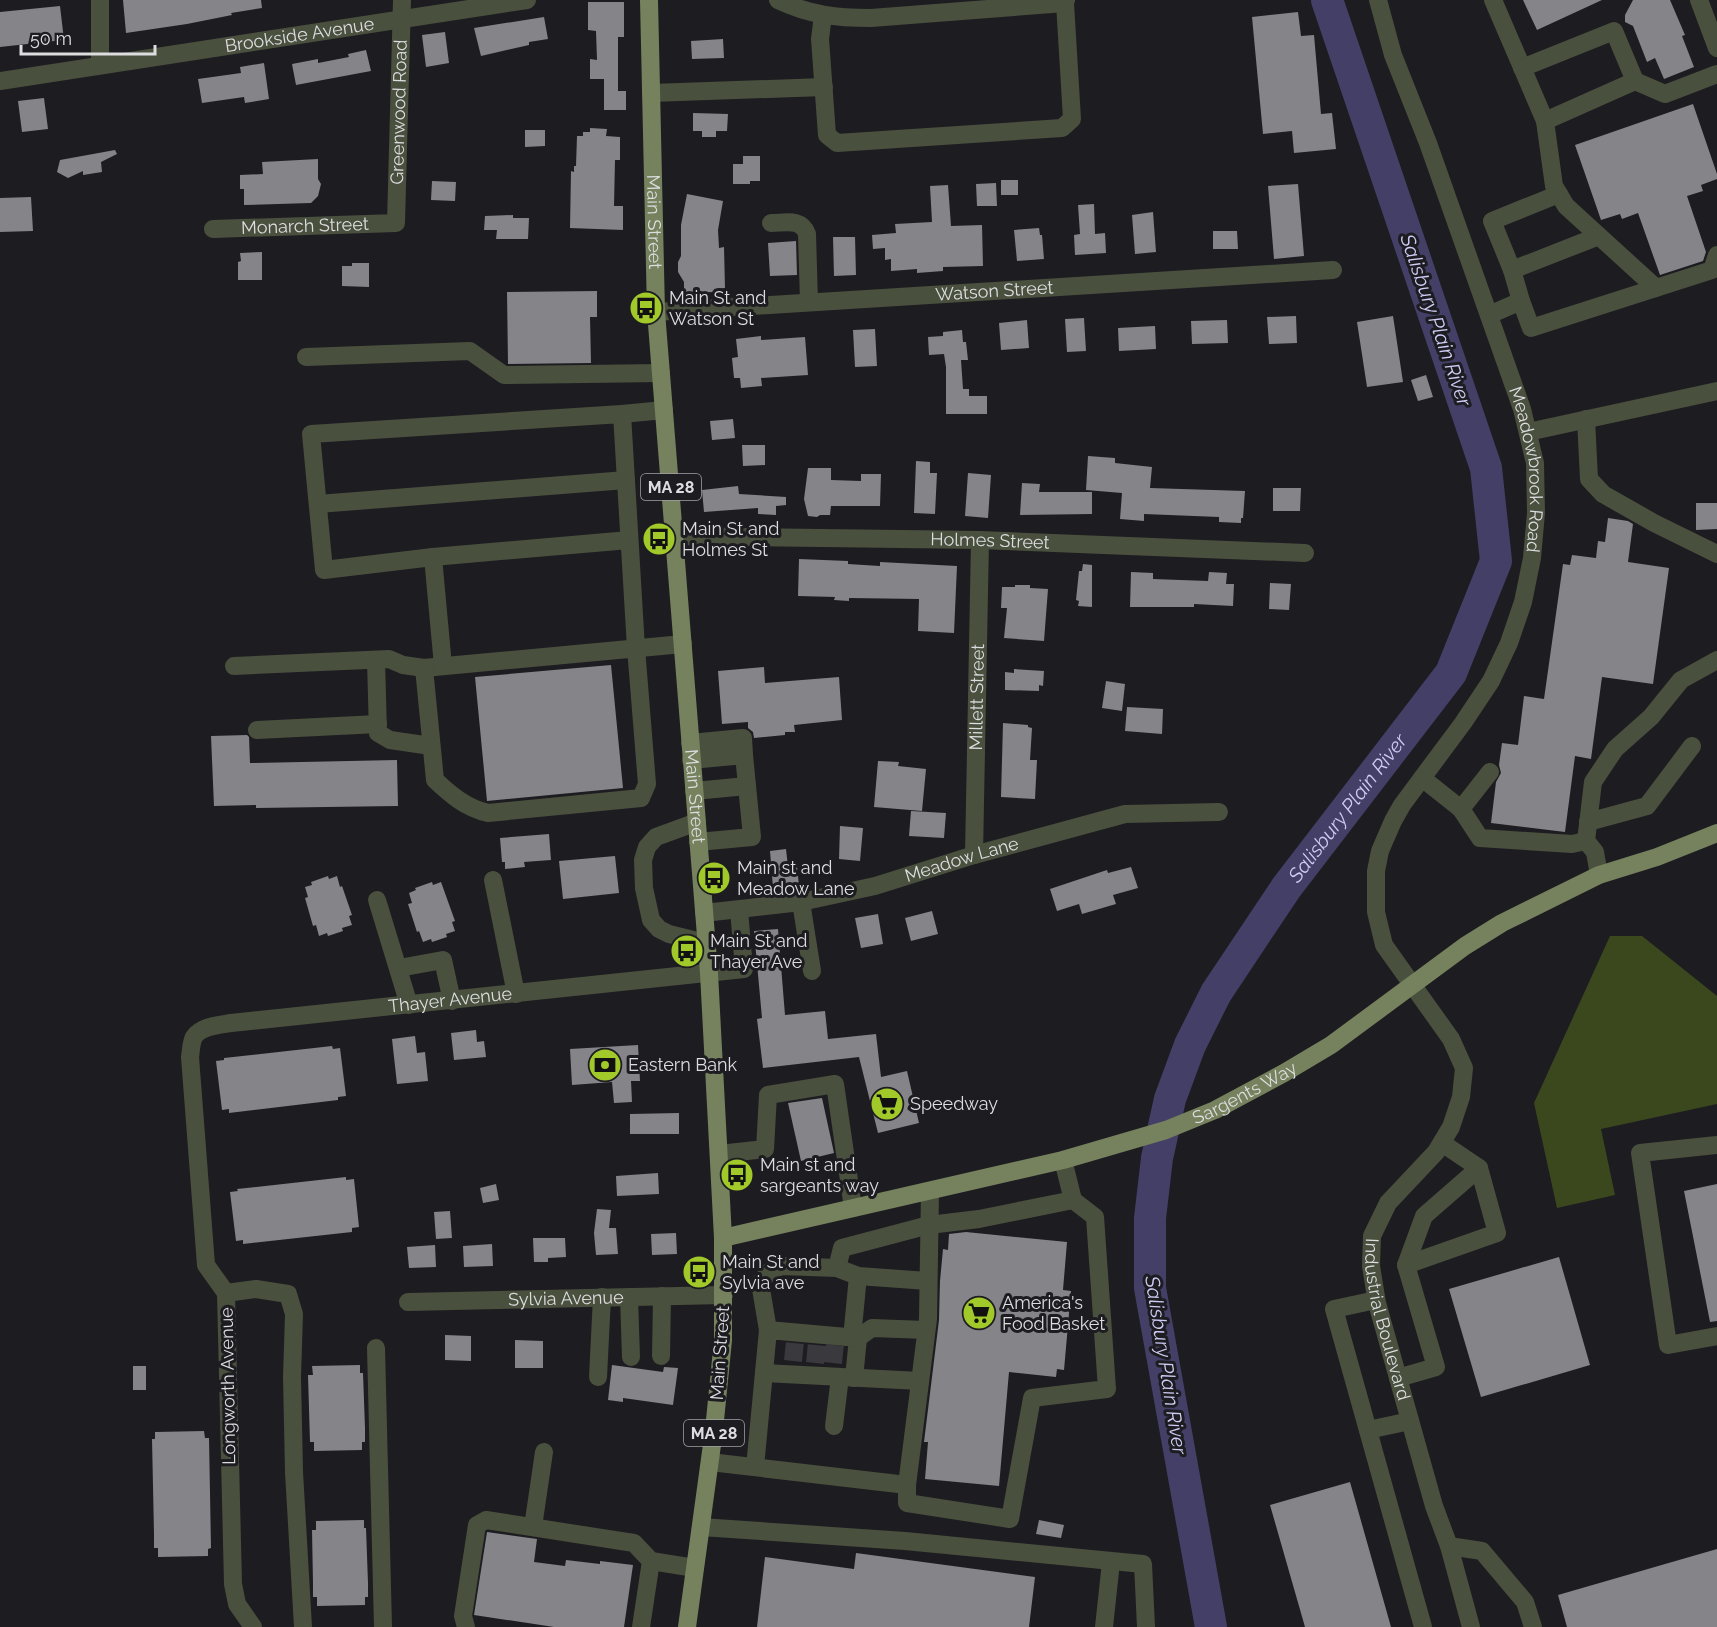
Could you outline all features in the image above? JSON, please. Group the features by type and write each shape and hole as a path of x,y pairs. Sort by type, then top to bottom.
{"main road":[{"name":"Main Street","path":"649,0 656,312 709,973 723,1238 723,1340 710,1462 687,1627"},
{"name":"Sargents Way","path":"723,1238 1063,1161 1166,1130 1215,1110 1331,1045 1465,946 1502,923 1599,875 1657,857 1717,833"}],"street":[{"path":"100,0 100,65"},
{"name":"Greenwood Road","path":"396,223 402,0"},
{"name":"Brookside Avenue","path":"0,81 527,0"},
{"name":"Meadowbrook Road","path":"1378,0 1393,55 1428,142 1522,409 1535,463 1536,513 1532,558 1523,602 1509,643 1491,681 1393,821 1380,851 1376,871 1376,912 1384,945 1412,985"},
{"path":"1493,0 1545,121 1554,186 1559,195 1566,206 1656,288"},
{"path":"1699,0 1717,48"},
{"path":"784,1 802,11 844,18 871,18 1022,3 1066,1 1072,119 1062,128 837,143 827,135 820,39 823,15"},
{"path":"1522,68 1614,31 1635,81 1665,94 1717,74"},
{"path":"1545,121 1635,81"},
{"path":"651,93 824,87"},
{"path":"1559,195 1492,221 1512,270 1531,328 1656,288 1715,265"},
{"path":"771,224 798,222 804,226 807,234 809,302"},
{"name":"Monarch Street","path":"213,229 396,223"},
{"path":"1512,270 1599,236"},
{"name":"Watson Street","path":"656,312 1334,270"},
{"path":"1489,315 1521,301"},
{"path":"306,357 470,351 504,375 661,373"},
{"path":"1528,432 1717,391"},
{"path":"629,540 433,557 324,570 311,434 664,410"},
{"path":"424,668 435,780 454,798 476,810 489,813 641,798 646,784 622,414"},
{"path":"1586,419 1589,479 1603,494 1654,523 1717,554"},
{"path":"318,504 626,480"},
{"name":"Holmes Street","path":"674,536 980,540 1305,553"},
{"name":"Millett Street","path":"974,855 980,540"},
{"path":"433,557 443,666"},
{"path":"234,666 388,659 403,665 424,668 683,644"},
{"path":"376,660 378,733 390,740 431,746"},
{"path":"1579,843 1588,822 1593,782 1615,749 1651,717 1680,680 1717,660"},
{"path":"257,730 378,724"},
{"path":"1588,822 1647,806 1692,746"},
{"path":"691,752 744,755 752,837 698,842"},
{"path":"1461,809 1490,772"},
{"path":"1422,778 1461,809 1480,838 1579,843 1594,852 1599,875"},
{"path":"694,791 747,786"},
{"name":"Meadow Lane","path":"704,913 801,902 875,886 974,855 1125,814 1219,812"},
{"path":"697,822 656,837 647,847 643,860 644,888 651,920 659,929 669,934 706,943"},
{"path":"493,880 516,994"},
{"path":"377,900 409,1005"},
{"path":"801,902 812,971"},
{"name":"Thayer Avenue","path":"194,1038 202,1030 215,1025 744,969 739,910"},
{"path":"399,968 442,960 452,1001"},
{"name":"Industrial Boulevard","path":"1412,985 1452,1039 1464,1068 1461,1097 1451,1127 1436,1152 1388,1203 1372,1236 1371,1266 1376,1300 1471,1627"},
{"name":"Longworth Avenue","path":"194,1038 190,1057 206,1265 226,1293 232,1584 237,1604 254,1627"},
{"path":"719,1154 765,1149 768,1095 835,1083 853,1208"},
{"path":"1406,1265 1497,1233 1479,1168 1442,1143"},
{"path":"1717,1145 1640,1153 1668,1345 1717,1336"},
{"path":"930,1191 926,1330 907,1485 907,1503 1010,1519 1032,1398 1050,1394 1107,1389 1095,1216 1073,1200 1063,1161"},
{"path":"1398,1378 1436,1367 1406,1265 1424,1216 1479,1168"},
{"path":"837,1268 842,1248 929,1225 979,1219 1073,1200"},
{"path":"755,1467 768,1330 760,1283 769,1272 782,1266 837,1268 858,1276 928,1281"},
{"path":"834,1425 831,1372 836,1339 858,1276"},
{"path":"226,1293 256,1289 288,1294 294,1314 292,1377 294,1472 303,1627"},
{"name":"Sylvia Avenue","path":"408,1302 724,1295"},
{"path":"661,1356 662,1296"},
{"path":"598,1377 602,1297"},
{"path":"629,1297 631,1357"},
{"path":"1376,1300 1334,1310 1423,1627"},
{"path":"768,1330 796,1337 836,1339 872,1328 926,1330"},
{"path":"376,1348 383,1627"},
{"path":"764,1373 793,1368 920,1381"},
{"path":"1368,1430 1410,1421"},
{"path":"533,1527 544,1452"},
{"path":"710,1462 907,1485"},
{"path":"466,1627 463,1616 477,1525 486,1520 634,1543 651,1561 695,1568"},
{"path":"701,1527 905,1541 1143,1564 1146,1627"},
{"path":"1449,1546 1482,1551 1525,1602 1533,1627"},
{"path":"641,1627 651,1561"},
{"path":"1104,1627 1111,1562"}],"green space":[{"path":"1610,936 1642,936 1717,996 1717,1104 1601,1129 1615,1195 1557,1208 1534,1103"}],"building":[{"path":"123,0 261,0 262,8 187,24 126,33"},
{"path":"1523,0 1602,0 1537,30"},
{"path":"1633,0 1670,0 1685,35 1682,36 1694,67 1664,79 1655,58 1647,62 1633,26 1625,22 1625,15"},
{"path":"588,2 624,2 624,37 618,37 618,91 626,91 626,110 604,110 604,79 590,79 590,59 597,60 596,31 588,30"},
{"path":"60,6 64,40 0,47 0,12"},
{"path":"1298,12 1301,36 1314,35 1321,114 1332,113 1336,149 1294,153 1292,131 1263,134 1252,17"},
{"path":"544,17 548,39 481,56 474,28"},
{"path":"445,32 449,63 426,67 422,35"},
{"path":"723,39 724,58 692,59 691,41"},
{"path":"366,50 371,71 296,85 292,64 318,59 318,63 349,57 348,54"},
{"path":"264,63 269,99 245,103 244,97 202,103 198,79 241,73 240,67"},
{"path":"44,98 48,129 22,132 18,101"},
{"path":"1693,104 1717,174 1717,179 1701,185 1703,191 1687,196 1706,252 1703,261 1660,275 1638,213 1622,219 1620,214 1601,220 1575,145"},
{"path":"693,113 728,114 727,131 716,131 716,137 702,137 702,131 693,131"},
{"path":"590,128 607,129 606,136 620,137 620,160 615,160 614,206 623,206 623,230 570,228 571,171 574,172 574,166 576,166 577,136 583,136 583,132 590,132"},
{"path":"525,130 545,130 545,146 525,147"},
{"path":"115,150 117,154 101,162 102,172 83,175 83,171 68,178 57,172 60,160"},
{"path":"743,156 760,156 760,181 750,181 750,184 733,184 733,164 743,164"},
{"path":"318,159 318,179 321,184 318,196 311,203 244,205 244,189 240,189 240,175 263,174 262,162"},
{"path":"1001,180 1018,180 1018,195 1001,195"},
{"path":"432,181 456,182 455,201 431,200"},
{"path":"996,183 997,206 977,206 976,184"},
{"path":"1298,184 1304,256 1274,259 1268,186"},
{"path":"948,185 951,226 982,225 983,266 943,267 943,271 917,273 917,269 891,271 891,259 885,260 885,248 873,249 872,235 896,233 895,224 932,222 930,186"},
{"path":"687,194 723,201 718,230 719,248 724,247 725,288 714,289 714,292 684,293 684,282 678,272 678,262 681,256 681,225"},
{"path":"31,197 33,231 0,232 0,198"},
{"path":"1094,204 1095,234 1105,233 1106,253 1075,255 1074,235 1080,234 1078,205"},
{"path":"1153,212 1156,252 1135,254 1132,215"},
{"path":"513,215 513,218 529,218 528,239 496,239 497,230 484,230 485,216"},
{"path":"1039,228 1040,235 1042,235 1044,259 1017,261 1014,230"},
{"path":"1213,231 1237,231 1238,249 1213,249"},
{"path":"833,237 855,237 856,275 834,276"},
{"path":"796,241 797,275 770,276 768,243"},
{"path":"262,252 262,280 238,280 240,253"},
{"path":"352,263 369,263 369,287 342,286 342,266 352,266"},
{"path":"597,291 597,317 590,317 591,363 508,364 507,292"},
{"path":"1296,316 1297,343 1269,344 1267,317"},
{"path":"1393,316 1403,382 1367,387 1357,322"},
{"path":"1084,318 1086,351 1067,352 1065,319"},
{"path":"1027,320 1029,348 1001,350 999,323"},
{"path":"1227,320 1228,343 1192,344 1191,321"},
{"path":"1155,326 1156,349 1119,351 1118,328"},
{"path":"875,329 877,366 855,367 853,330"},
{"path":"962,330 968,360 961,360 963,389 969,389 969,396 987,396 987,414 946,414 944,354 929,355 928,337 943,336 943,332"},
{"path":"761,336 761,340 805,337 808,375 761,378 762,386 741,388 740,378 734,378 732,358 738,357 736,339"},
{"path":"1426,375 1433,397 1418,401 1411,380"},
{"path":"733,419 735,438 712,440 710,421"},
{"path":"742,445 765,445 765,465 743,466"},
{"path":"1088,456 1115,458 1115,463 1152,467 1150,488 1245,491 1241,523 1219,522 1219,517 1144,514 1144,521 1120,519 1122,493 1086,490"},
{"path":"916,461 930,462 930,473 937,473 935,514 914,513"},
{"path":"808,468 831,468 831,480 861,481 861,474 881,474 880,506 831,506 830,515 808,516 804,499"},
{"path":"968,473 991,475 988,518 965,516"},
{"path":"1022,483 1040,484 1039,492 1092,492 1092,514 1020,515"},
{"path":"738,486 739,494 786,497 786,505 776,506 776,515 758,514 758,508 704,512 702,490"},
{"path":"1273,488 1301,488 1300,511 1273,511"},
{"path":"1696,503 1717,503 1717,529 1696,530"},
{"path":"1608,518 1633,524 1628,562 1669,568 1653,684 1602,677 1591,759 1575,756 1565,832 1491,823 1496,782 1501,773 1499,765 1502,743 1518,745 1524,696 1544,699 1563,564 1570,565 1572,555 1596,558 1598,541 1605,542"},
{"path":"799,559 848,561 848,564 880,566 880,562 957,566 954,633 918,631 919,599 849,598 849,601 834,600 835,597 798,596"},
{"path":"1083,564 1092,565 1092,607 1078,606 1079,601 1076,600 1079,571 1082,571"},
{"path":"1131,572 1153,573 1153,579 1208,581 1209,572 1227,573 1226,584 1234,584 1233,606 1194,604 1194,607 1130,607"},
{"path":"1270,583 1291,584 1289,610 1269,609"},
{"path":"1015,585 1030,585 1030,588 1048,589 1044,641 1004,638 1007,608 1001,608 1002,587 1015,587"},
{"path":"611,665 623,788 487,801 475,677"},
{"path":"764,667 765,683 839,677 842,720 794,725 795,732 754,738 753,732 748,728 748,722 722,724 718,671"},
{"path":"1014,669 1044,671 1043,686 1039,685 1039,691 1005,690 1005,672 1014,673"},
{"path":"1106,681 1125,684 1122,711 1102,708"},
{"path":"1127,707 1163,709 1162,734 1125,731"},
{"path":"1003,723 1028,725 1032,728 1030,760 1037,760 1035,799 1001,797"},
{"path":"247,735 250,763 397,760 398,806 256,808 256,805 214,806 211,736"},
{"path":"878,761 899,762 898,766 926,769 922,811 874,807"},
{"path":"911,811 946,813 944,838 909,836"},
{"path":"840,826 863,828 860,861 839,859"},
{"path":"549,834 551,860 524,862 525,867 505,869 505,862 502,862 500,838"},
{"path":"786,849 788,867 797,866 799,886 773,888 770,851"},
{"path":"615,856 619,893 563,899 559,861"},
{"path":"1131,867 1138,888 1113,895 1116,904 1082,914 1079,904 1057,911 1050,889 1107,870 1108,873"},
{"path":"328,876 329,879 337,876 340,887 342,886 352,915 349,916 352,925 328,936 327,933 319,936 316,925 313,926 305,898 308,897 305,887 312,885 311,882"},
{"path":"432,882 433,885 441,882 455,921 452,922 455,931 446,934 447,937 432,942 431,939 423,942 419,931 417,932 408,904 412,903 409,893 416,890 415,888"},
{"path":"932,911 938,934 911,941 905,918"},
{"path":"878,914 883,944 861,948 855,918"},
{"path":"778,929 785,1015 825,1011 828,1039 876,1034 881,1077 907,1071 919,1123 878,1133 859,1057 763,1068 757,1019 762,1018 754,931"},
{"path":"476,1030 477,1042 484,1041 486,1057 454,1060 451,1033"},
{"path":"415,1036 417,1053 425,1052 428,1081 397,1084 392,1039"},
{"name":"Eastern Bank","path":"638,1045 640,1081 631,1081 632,1102 614,1103 612,1082 572,1085 570,1049"},
{"path":"332,1046 333,1049 340,1048 346,1096 338,1097 338,1100 229,1113 229,1109 222,1110 216,1061 224,1060 224,1058"},
{"path":"822,1098 834,1153 801,1161 788,1103"},
{"path":"679,1113 679,1134 630,1134 630,1114"},
{"path":"658,1173 659,1194 617,1196 616,1176"},
{"path":"346,1177 346,1180 354,1179 359,1227 352,1228 352,1232 243,1244 243,1240 236,1241 230,1192 238,1191 237,1189"},
{"path":"496,1184 499,1200 483,1203 480,1188"},
{"path":"1717,1184 1717,1321 1710,1322 1684,1191"},
{"path":"597,1209 611,1210 609,1228 616,1228 618,1254 596,1255 594,1233"},
{"path":"450,1211 452,1238 436,1239 434,1212"},
{"path":"966,1232 1067,1242 1063,1290 1071,1291 1064,1370 1057,1369 1056,1377 1009,1372 999,1486 925,1479 928,1442 924,1442 939,1320 943,1249 948,1250 949,1234"},
{"path":"676,1233 677,1254 652,1255 651,1234"},
{"path":"533,1238 565,1238 566,1257 548,1258 548,1262 534,1262"},
{"path":"492,1244 493,1266 464,1267 463,1246"},
{"path":"435,1245 436,1267 409,1268 407,1247"},
{"path":"1559,1257 1590,1365 1481,1397 1449,1289"},
{"path":"445,1335 471,1336 471,1361 445,1360"},
{"path":"515,1340 543,1341 543,1368 515,1368"},
{"path":"360,1365 360,1373 363,1373 365,1428 365,1442 362,1442 362,1450 314,1451 314,1442 310,1442 308,1375 313,1375 312,1366"},
{"path":"612,1365 663,1372 664,1367 678,1368 673,1405 623,1398 623,1402 608,1400"},
{"path":"133,1366 146,1366 146,1390 133,1390"},
{"path":"204,1431 205,1438 209,1438 211,1548 208,1549 208,1556 158,1557 158,1548 154,1548 152,1439 155,1439 155,1432"},
{"path":"1350,1482 1391,1627 1305,1627 1270,1505"},
{"path":"364,1520 368,1583 368,1597 365,1597 365,1605 317,1606 317,1597 313,1597 312,1530 316,1530 316,1521"},
{"path":"1039,1520 1064,1525 1061,1538 1036,1534"},
{"path":"487,1532 537,1539 534,1562 565,1566 566,1560 633,1565 624,1627 554,1627 474,1615"},
{"path":"1717,1549 1717,1627 1567,1627 1558,1595"},
{"path":"856,1553 1035,1577 1029,1627 757,1627 765,1557 854,1569"}],"waterway":[{"name":"Salisbury Plain River","path":"1211,1627 1150,1288 1150,1218 1157,1158 1170,1099 1190,1045 1216,993 1286,888 1451,673 1496,561 1486,468 1327,0"}],"tunnel":[{"path":"793,1361 795,1341"},
{"path":"815,1363 817,1343"},
{"path":"833,1363 835,1344"}],"place":[{"name":"Main St and Watson St","path":"646,308"},
{"name":"Main St and Holmes St","path":"659,539"},
{"name":"Main st and Meadow Lane","path":"714,878"},
{"name":"Main St and Thayer Ave","path":"687,951"},
{"name":"Eastern Bank","path":"605,1065"},
{"name":"Speedway","path":"887,1104"},
{"name":"Main st and sargeants way","path":"737,1175"},
{"name":"Main St and Sylvia ave","path":"699,1272"},
{"name":"America's Food Basket","path":"979,1313"}]}
